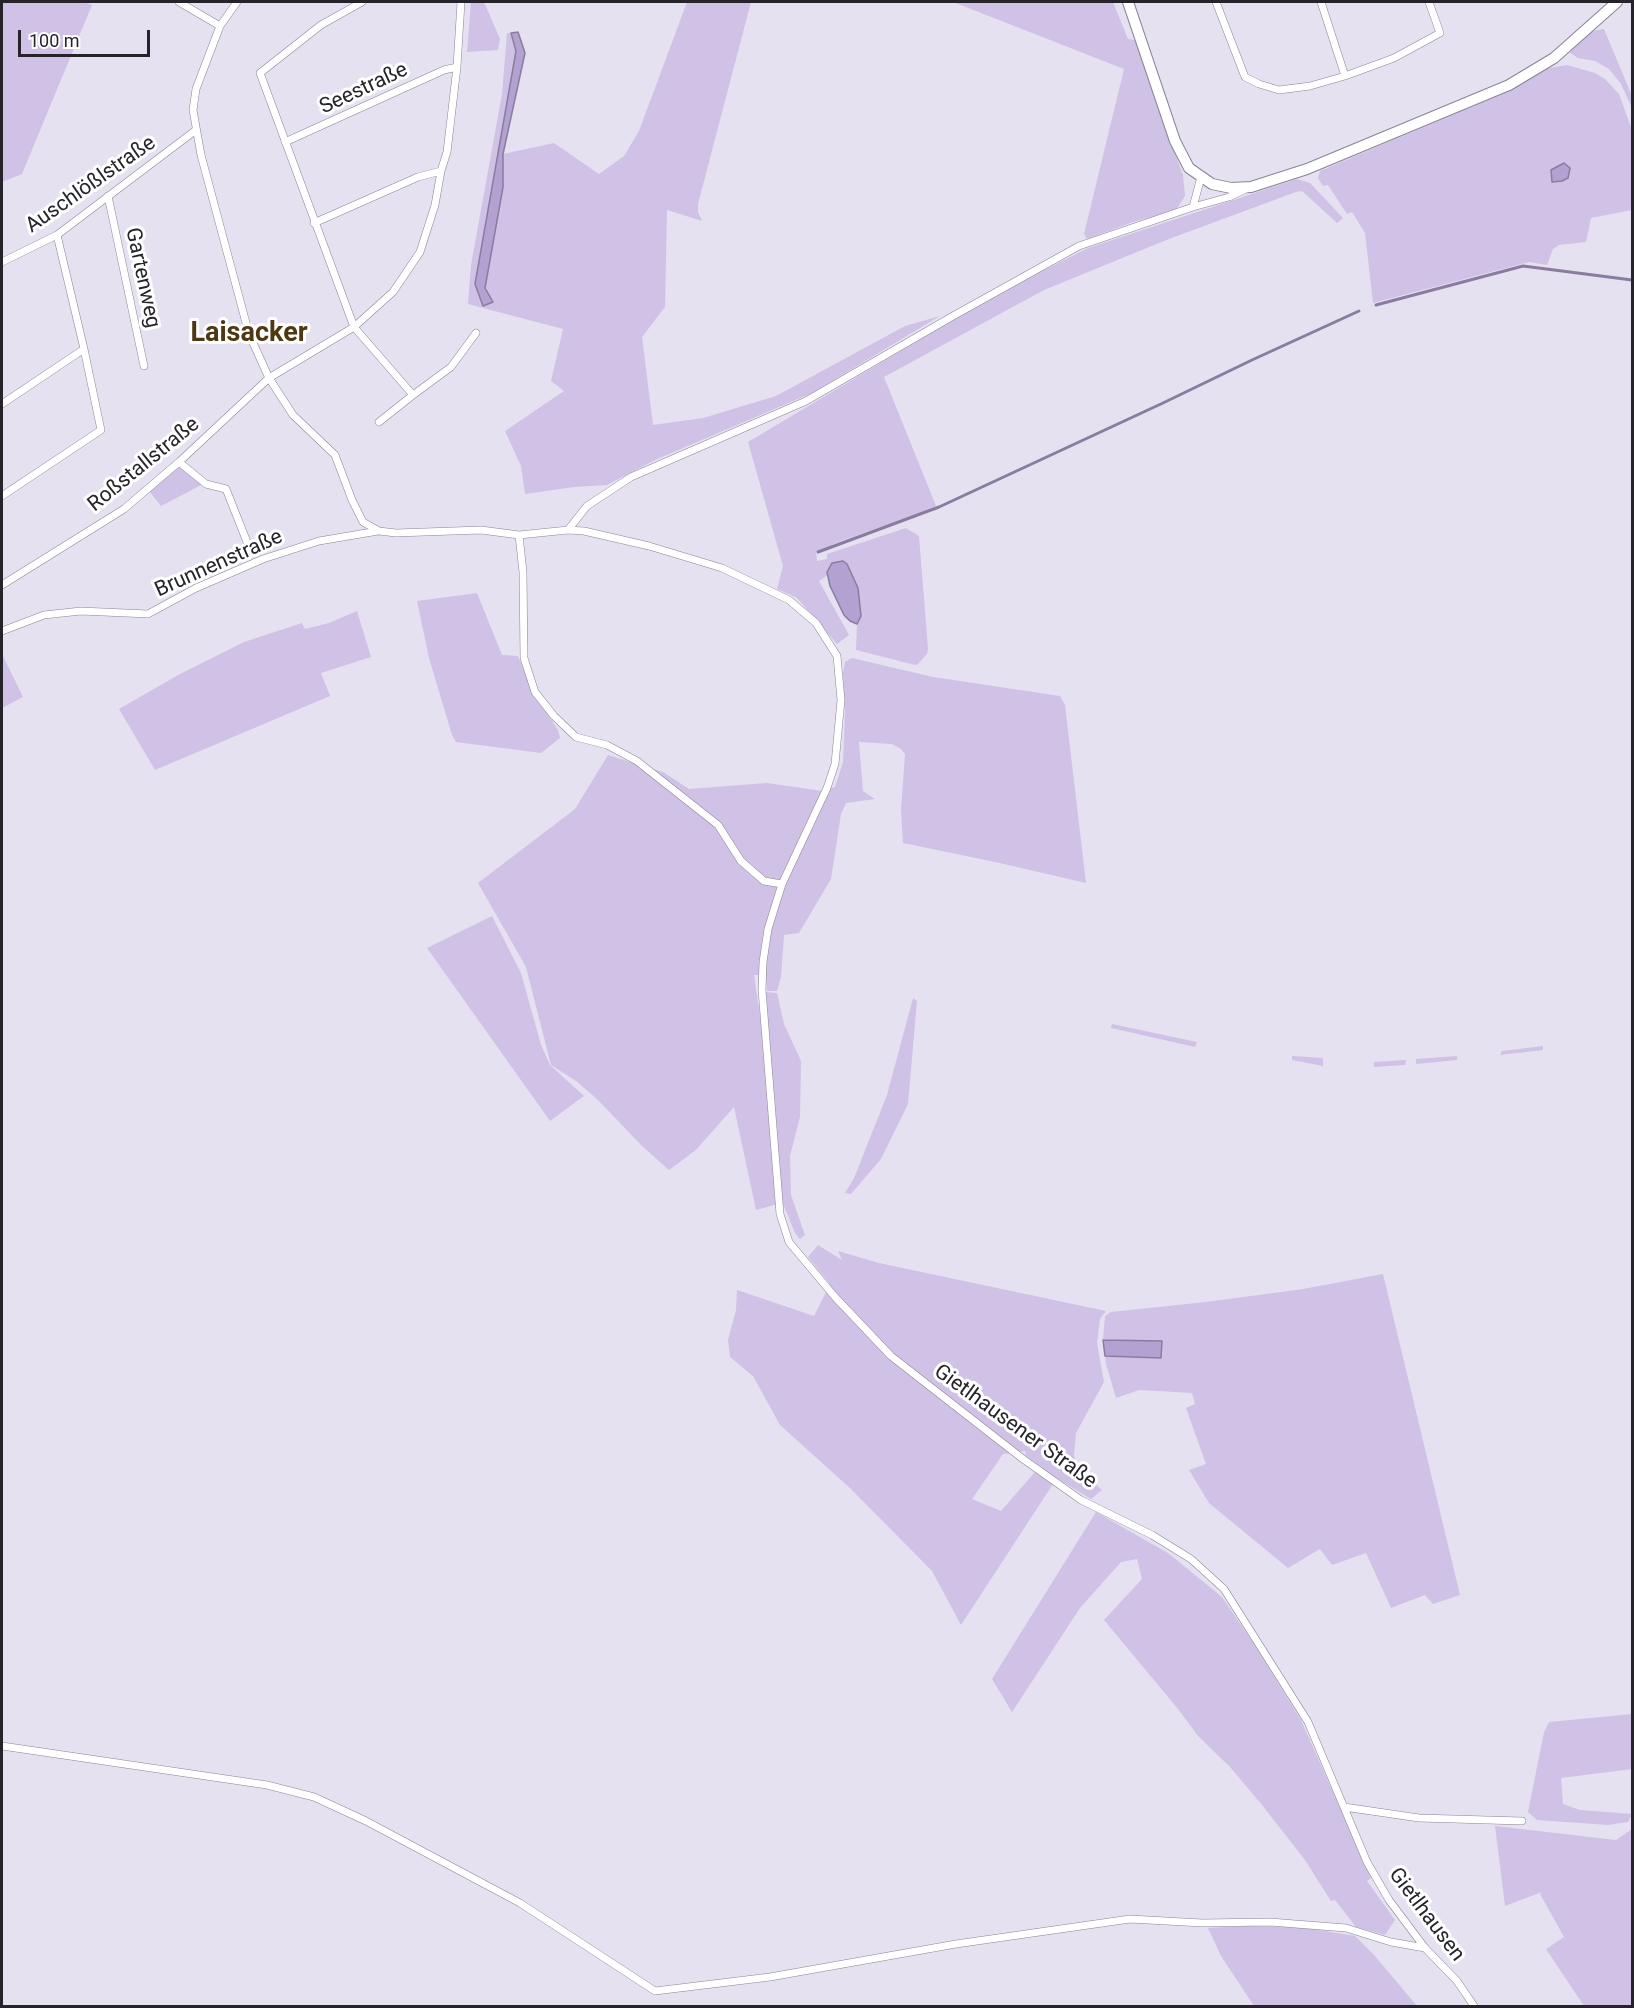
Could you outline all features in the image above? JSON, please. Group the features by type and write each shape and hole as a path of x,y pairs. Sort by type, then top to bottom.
{"main road":[{"path":"1128,2 1175,141 1189,168 1212,184 1231,188 1251,187 1307,169 1509,85 1554,58 1617,2"}],"street":[{"path":"179,2 220,26"},
{"path":"237,2 220,26 196,89 193,110 196,130 249,334 269,378 293,415 335,454 363,522 380,531"},
{"path":"362,2 321,25 260,73 354,327 413,394"},
{"path":"269,378 354,327 393,292 420,252 435,205 447,152 457,67 461,2"},
{"path":"1216,2 1245,77 1279,90 1310,86 1345,76 1394,58 1440,33 1430,2"},
{"path":"1321,2 1345,76"},
{"name":"Seestraße","path":"285,142 441,71 457,67"},
{"name":"Auschlößlstraße","path":"2,262 57,235 196,130"},
{"path":"314,224 418,177 441,171"},
{"path":"1193,207 1201,177"},
{"path":"568,530 587,506 631,477 806,401 1079,246 1229,197 1251,187"},
{"name":"Gartenweg","path":"108,196 144,366"},
{"path":"2,496 101,430 57,235"},
{"path":"379,422 451,367 476,333"},
{"path":"2,404 84,349"},
{"name":"Roßstallstraße","path":"2,585 124,509 179,462 269,378"},
{"path":"179,462 206,484 226,489 249,547"},
{"name":"Gietlhausener Straße","path":"380,531 481,530 519,535 568,530 584,531 649,546 726,570 789,600 816,624 837,656 841,700 835,764 827,788 782,884 768,928 763,962 762,990 780,1214 789,1242 835,1297 891,1356 1023,1459 1081,1500 1152,1535 1191,1559 1224,1589 1308,1722 1344,1807"},
{"name":"Brunnenstraße","path":"2,631 44,615 81,611 148,614 207,583 273,556 319,541 380,531"},
{"path":"519,535 523,572 524,658 535,692 554,716 576,737 607,745 637,761 718,825 741,861 764,881 782,884"},
{"path":"2,1746 267,1785 314,1797 366,1821 520,1903 655,1991 770,1977 956,1944 1130,1919 1202,1923 1270,1922 1346,1928 1391,1942 1425,1948"},
{"path":"1344,1807 1421,1818 1522,1821"},
{"name":"Gietlhausen","path":"1344,1807 1367,1862 1389,1900 1425,1948 1457,1981 1474,2007"}],"shaded area":[{"path":"2,2 85,2 92,5 22,174 2,182"},
{"path":"471,2 484,2 500,39 498,50 467,52"},
{"path":"687,2 751,2 698,204 698,212 702,221 667,210 665,307 642,337 653,425 703,418 776,396 905,326 940,316 812,393 655,460 607,485 525,494 521,466 505,431 564,391 551,381 563,329 468,304 471,265 502,94 507,33 511,33 516,51 485,288 503,187 503,154 554,143 599,174 624,156 639,131"},
{"path":"953,2 1113,2 1128,39 1135,40 1183,175 1185,196 1176,210 1133,222 1087,239 1084,234 1124,69"},
{"path":"1604,29 1632,96 1632,108 1621,84 1609,69 1595,61 1578,58 1570,53 1592,31"},
{"path":"518,32 525,53 503,154 503,187 485,288 493,302 483,306 475,284 516,51 511,33"},
{"path":"1567,65 1595,73 1605,79 1619,94 1632,130 1632,210 1591,218 1586,242 1559,245 1553,249 1547,265 1529,262 1373,303 1365,233 1352,212 1347,214 1328,185 1323,186 1318,178 1320,171 1502,94 1543,69"},
{"path":"1564,163 1570,168 1568,178 1552,182 1551,170"},
{"path":"1297,179 1310,183 1343,218 1337,223 1302,191 1296,192 1169,239 1044,290 884,377 936,506 816,552 817,561 827,559 827,554 906,528 919,536 928,649 927,654 918,664 856,650 857,624 861,616 827,572 828,575 819,581 849,635 837,644 797,598 777,589 783,566 748,442 993,296 1088,248"},
{"path":"179,465 203,484 161,506 149,491"},
{"path":"843,561 847,564 858,588 861,616 857,624 844,615 830,586 827,572 832,563"},
{"path":"477,593 502,655 518,656 534,694 558,730 560,738 541,753 456,742 452,735 429,658 417,601"},
{"path":"357,611 371,657 321,673 330,696 155,770 119,709 180,674 244,642 302,623 305,629 329,623"},
{"path":"2,657 23,697 2,708"},
{"path":"852,658 933,677 1060,696 1065,705 1086,883 903,843 901,809 905,754 892,744 859,742 863,791 875,799 846,803 841,814 831,879 799,933 784,935 781,977 777,991 767,991 766,975 754,975 760,1016 767,1019 766,992 777,993 784,1024 801,1061 800,1117 790,1156 791,1195 805,1235 800,1239 795,1233 784,1206 774,1205 756,1210 734,1107 696,1150 669,1170 642,1146 597,1099 576,1081 551,1065 526,967 478,883 575,809 608,755 663,772 689,789 767,783 822,791 835,787 843,762 845,714 843,673 845,662"},
{"path":"492,916 521,973 541,1045 550,1065 584,1096 550,1121 427,948"},
{"path":"913,998 917,1001 908,1104 881,1159 851,1194 845,1193 854,1178 887,1095"},
{"path":"1112,1024 1197,1042 1195,1047 1111,1028"},
{"path":"1543,1046 1543,1050 1500,1055 1502,1051"},
{"path":"1292,1056 1323,1058 1323,1066 1292,1060"},
{"path":"1457,1056 1457,1060 1416,1064 1416,1059"},
{"path":"1406,1060 1405,1065 1374,1067 1374,1062"},
{"path":"818,1245 842,1260 838,1251 879,1263 1106,1311 1100,1319 1097,1343 1104,1382 1076,1433 1074,1455 1078,1468 1102,1490 1091,1499 1025,1455 1026,1451 1003,1454 972,1499 1001,1511 1035,1472 1053,1484 961,1625 932,1571 851,1489 780,1425 753,1376 730,1357 728,1340 736,1310 737,1290 814,1316 830,1284 808,1257"},
{"path":"1383,1274 1460,1595 1433,1604 1425,1595 1391,1608 1366,1553 1332,1565 1320,1549 1288,1568 1209,1503 1189,1470 1206,1464 1186,1408 1195,1404 1192,1393 1139,1390 1116,1398 1106,1364 1105,1356 1161,1358 1162,1342 1103,1340 1105,1316 1111,1312 1303,1289"},
{"path":"1103,1340 1162,1341 1161,1358 1105,1356"},
{"path":"1096,1512 1168,1553 1222,1597 1301,1720 1371,1878 1367,1881 1395,1920 1385,1935 1356,1927 1335,1900 1331,1901 1305,1860 1262,1805 1230,1767 1198,1736 1104,1620 1142,1579 1137,1559 1121,1562 1080,1608 1012,1712 992,1679"},
{"path":"1632,1714 1632,1769 1561,1778 1563,1804 1580,1810 1632,1814 1628,1822 1608,1825 1537,1820 1528,1812 1544,1732 1549,1722"},
{"path":"1495,1826 1616,1840 1632,1829 1632,2006 1584,2006 1546,1949 1564,1937 1540,1894 1542,1892 1505,1906"},
{"path":"1302,1927 1355,1936 1417,2006 1254,2006 1221,1956 1208,1928"}],"waterway":[{"path":"1376,305 1523,266 1632,280"},
{"path":"818,552 939,507 1359,311"}],"district":[{"name":"Laisacker","path":"249,334"}]}
